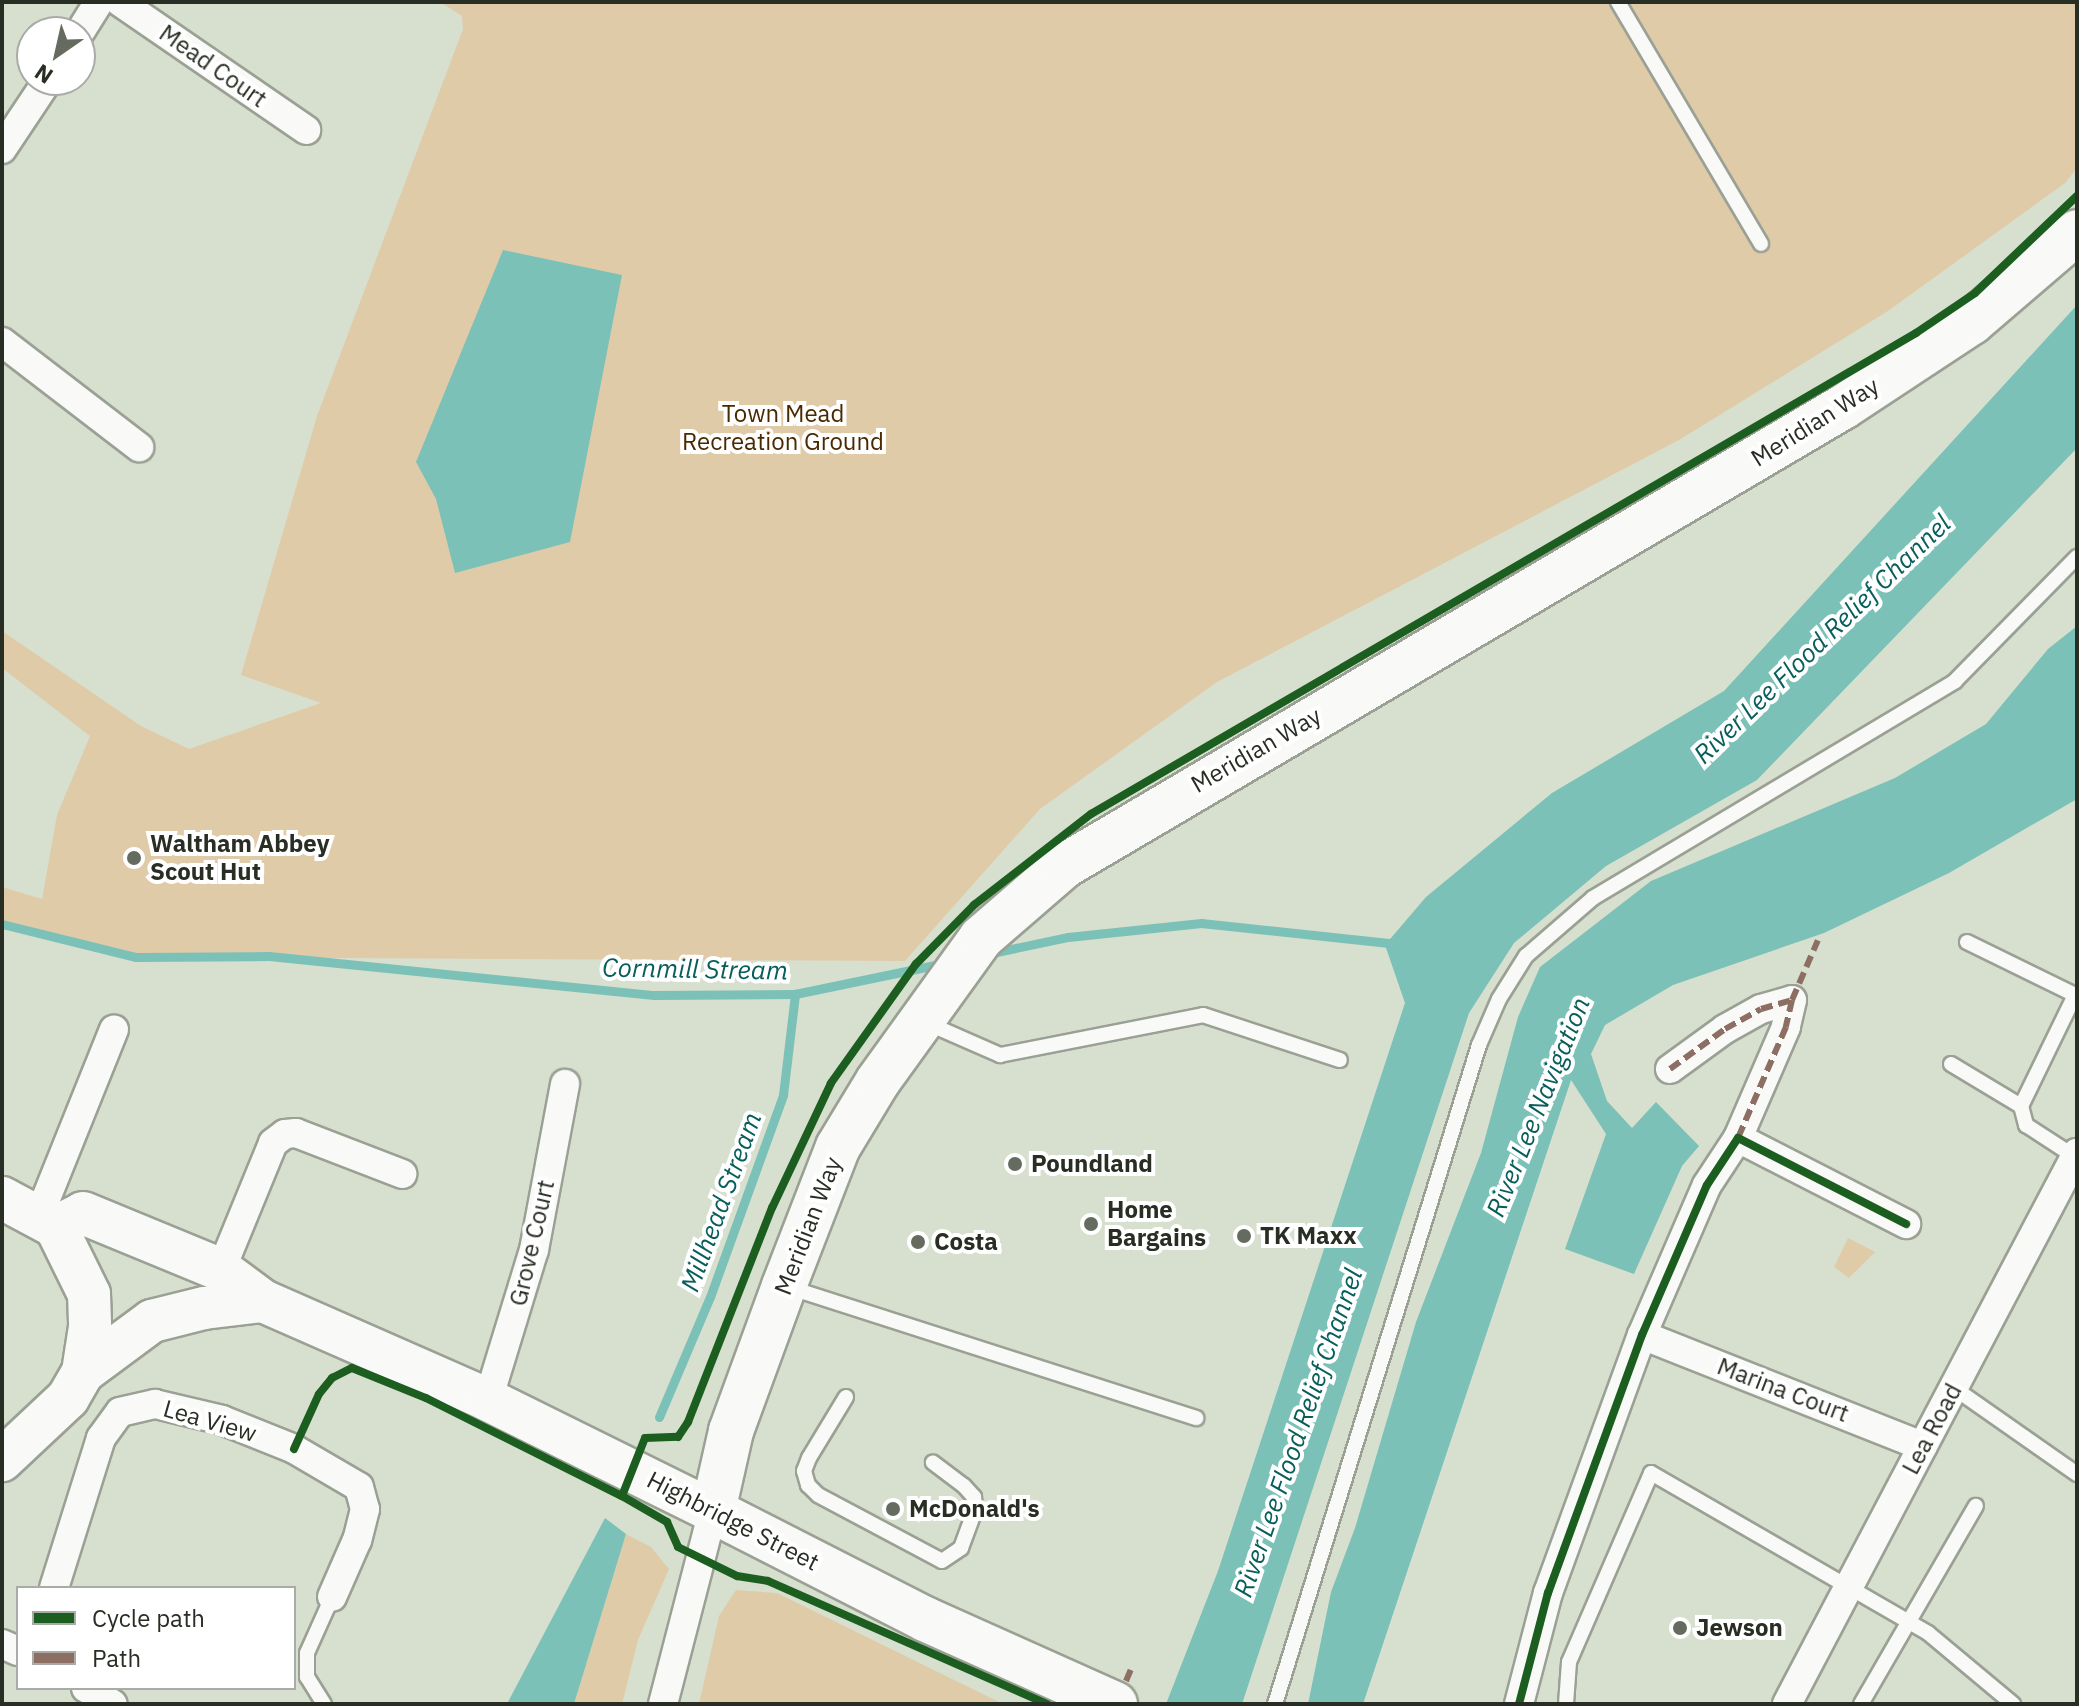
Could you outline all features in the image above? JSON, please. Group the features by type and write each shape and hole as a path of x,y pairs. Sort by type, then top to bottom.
{"main road":[{"name":"Meridian Way","path":"713,1511 731,1431 838,1147 919,1020 981,938 1064,866 1132,824 1843,407 1972,322 2077,232"},
{"path":"2,1198 48,1222 89,1294 83,1372"},
{"name":"Highbridge Street","path":"48,1222 83,1213 221,1270 263,1301 488,1400 925,1619 1115,1704"},
{"path":"2,1460 52,1417 83,1372 152,1321 204,1308 263,1301"}],"street":[{"name":"Mead Court","path":"120,2 306,130"},
{"path":"2,149 37,96"},
{"path":"2,342 139,447"},
{"path":"1519,1704 1548,1593 1642,1335 1707,1185 1738,1138 1786,1027 1792,1000 1761,1009 1725,1029 1670,1069"},
{"path":"48,1222 114,1029"},
{"name":"Grove Court","path":"488,1400 534,1250 565,1084"},
{"path":"221,1270 273,1143 285,1134 296,1133 402,1174"},
{"path":"1738,1138 1906,1224"},
{"name":"Lea Road","path":"1787,1704 2076,1155"},
{"name":"Marina Court","path":"1642,1335 1923,1446"},
{"name":"Lea View","path":"55,1586 101,1438 120,1412 155,1404 251,1431 294,1449 359,1487 365,1509 357,1540 332,1597"},
{"path":"663,1704 713,1511"},
{"path":"89,1690 113,1704"}],"lane":[{"path":"1618,2 1761,244"},
{"path":"1275,1704 1479,1045 1499,999 1526,956 1593,898 1955,681 2077,557"},
{"path":"1967,942 2076,995 2021,1106 2026,1125 2076,1155"},
{"path":"919,1020 1000,1055 1203,1015 1340,1060"},
{"path":"1951,1064 2021,1106"},
{"path":"784,1286 1196,1418"},
{"path":"1954,1388 2077,1474"},
{"path":"846,1397 809,1458 804,1471 808,1485 818,1495 942,1561 961,1548 975,1510 974,1497 933,1463"},
{"path":"1566,1704 1569,1662 1651,1473 1906,1620 2013,1704"},
{"path":"1861,1704 1906,1620 1976,1506"},
{"path":"324,1704 307,1677 307,1653 332,1597"}],"green space":[{"name":"Town Mead Recreation Ground","path":"440,2 2077,2 2077,168 2065,183 1888,311 1679,440 1217,682 1040,809 905,961 135,957 2,924 2,887 42,899 57,815 90,736 2,668 2,631 141,726 189,749 321,703 241,675 317,416 463,29 462,16"},
{"path":"1848,1238 1875,1252 1849,1278 1834,1267"},
{"path":"626,1534 651,1547 669,1569 638,1640 622,1704 574,1704"},
{"path":"736,1590 777,1593 1003,1704 699,1704 719,1616"}],"water":[{"path":"503,250 622,275 570,542 455,573 436,499 416,462"},
{"name":"River Lee Flood Relief Channel","path":"2077,305 2077,448 1757,780 1606,866 1514,943 1469,1013 1242,1704 1166,1704 1218,1571 1405,1003 1385,945 1426,897 1552,793 1724,691"},
{"name":"River Lee Navigation","path":"2077,626 2077,799 1949,873 1824,933 1673,985 1605,1025 1591,1054 1607,1101 1632,1128 1656,1102 1699,1146 1682,1166 1634,1274 1565,1249 1606,1134 1571,1080 1363,1704 1308,1704 1331,1592 1355,1528 1416,1322 1481,1153 1518,1017 1540,967 1651,881 1895,778 1986,724 2048,649"},
{"path":"605,1518 626,1534 574,1704 507,1704"}],"waterway":[{"name":"Cornmill Stream","path":"987,954 1068,937 1201,923 1396,944"},
{"name":"Cornmill Stream","path":"2,924 135,957 269,956 654,995 795,994 945,963"},
{"name":"Millhead Stream","path":"659,1417 710,1297 783,1095 795,994"}],"marked path":[{"path":"1792,1000 1818,940"},
{"path":"1670,1069 1725,1029 1761,1009 1792,1000 1786,1027 1738,1138"},
{"path":"1126,1681 1132,1667"}],"cycle path":[{"path":"622,1496 645,1438 678,1437 688,1422 772,1208 831,1083 916,964 974,905 1091,814 1916,333 1975,293 2077,196"},
{"path":"1519,1704 1548,1593 1642,1335 1707,1185 1738,1138 1906,1224"},
{"path":"294,1449 319,1394 332,1378 352,1368 426,1398 622,1496 667,1522 678,1547 737,1576 768,1581 1047,1704"}],"place":[{"name":"Waltham Abbey Scout Hut","path":"134,858"},
{"name":"Poundland","path":"1015,1164"},
{"name":"Home Bargains","path":"1091,1224"},
{"name":"TK Maxx","path":"1244,1236"},
{"name":"Costa","path":"918,1242"},
{"name":"McDonald's","path":"893,1509"},
{"name":"Jewson","path":"1680,1628"}]}
